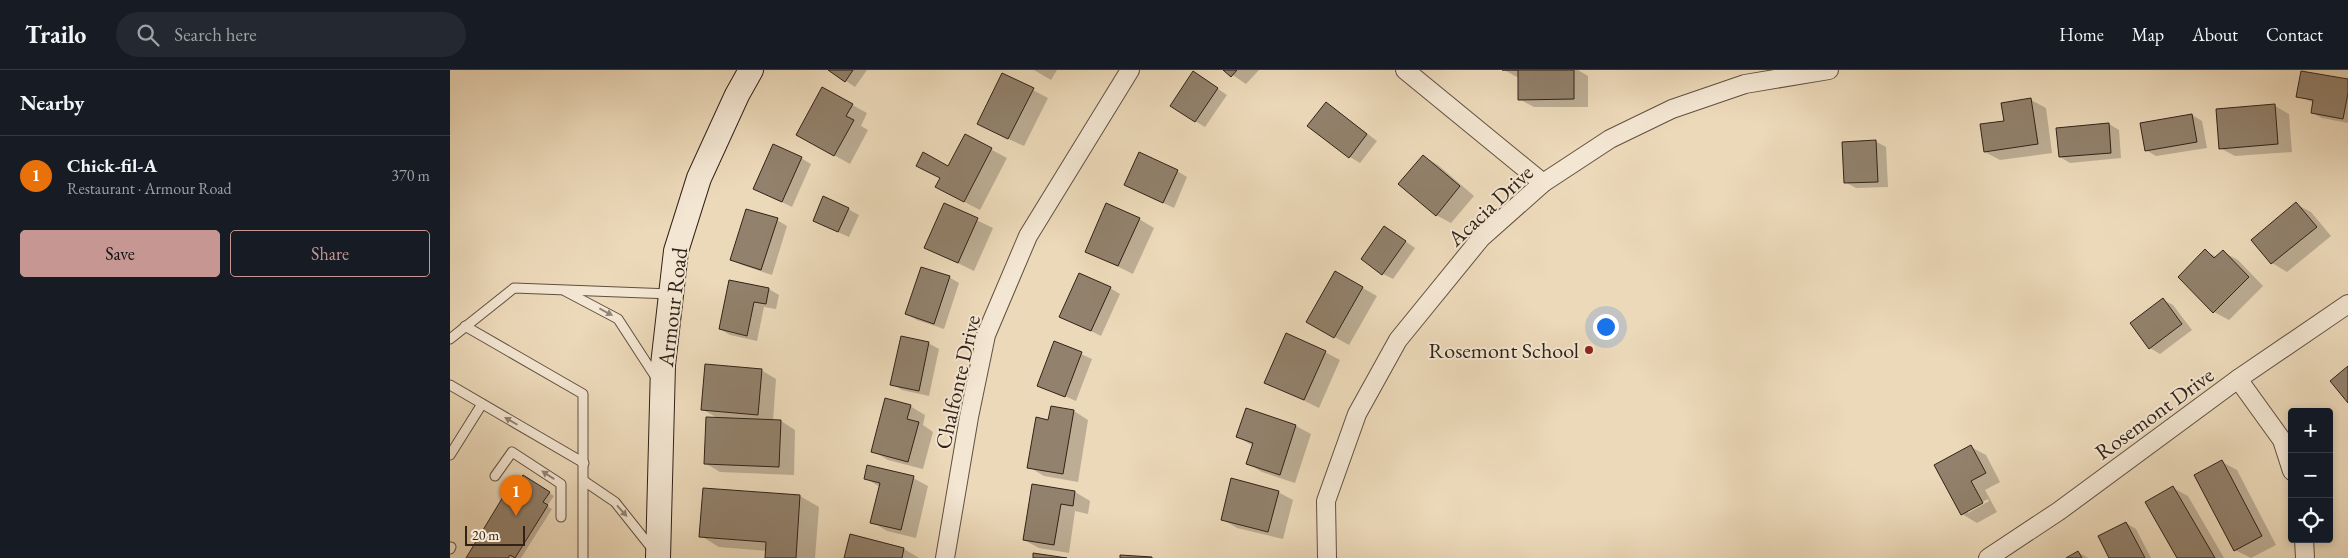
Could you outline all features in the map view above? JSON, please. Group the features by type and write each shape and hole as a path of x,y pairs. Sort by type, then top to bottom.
{"street":[{"name":"Armour Road","path":"658,557 663,364 676,251 699,178 736,95 751,70"},
{"name":"Chalfonte Drive","path":"945,558 969,417 986,335 1028,236 1130,70"},
{"path":"1405,70 1543,183"},
{"name":"Acacia Drive","path":"1327,558 1326,501 1357,414 1398,340 1481,238 1543,183 1610,139 1672,109 1745,84 1829,70"},
{"name":"Rosemont Drive","path":"1988,558 2058,511 2238,379 2348,304"},
{"path":"2238,379 2282,440 2288,459"},
{"path":"2304,543 2305,558"}],"lane":[{"path":"450,340 514,288 671,294"},
{"path":"562,290 618,319 662,388"},
{"path":"465,326 583,394 583,558"},
{"path":"450,385 584,463"},
{"path":"450,456 482,404"},
{"path":"495,476 512,452 561,484 561,517"},
{"path":"584,481 604,492 614,502 658,557"}],"building":[{"path":"828,70 853,70 845,82"},
{"path":"1223,70 1237,70 1231,77"},
{"path":"1518,70 1574,70 1574,99 1518,100"},
{"path":"1193,71 1218,88 1195,122 1170,106"},
{"path":"2301,71 2348,79 2348,93 2343,119 2311,113 2313,100 2296,97"},
{"path":"1002,73 1034,88 1008,139 977,124"},
{"path":"822,87 853,104 846,116 854,120 834,156 796,135"},
{"path":"2031,98 2038,144 1984,152 1980,124 2004,121 2001,103"},
{"path":"1326,102 1367,134 1349,158 1307,126"},
{"path":"2275,104 2278,144 2219,149 2216,109"},
{"path":"2192,114 2197,142 2145,151 2140,123"},
{"path":"2109,123 2111,153 2059,157 2056,128"},
{"path":"965,134 992,148 964,202 935,187 940,178 916,166 923,152 948,166"},
{"path":"1876,140 1878,182 1844,183 1842,142"},
{"path":"773,144 802,157 782,202 753,189"},
{"path":"1139,152 1178,170 1163,203 1124,185"},
{"path":"1423,155 1460,186 1436,216 1398,184"},
{"path":"823,196 849,208 838,232 813,221"},
{"path":"2296,202 2317,227 2271,264 2251,240"},
{"path":"944,203 978,218 958,263 924,248"},
{"path":"1106,203 1140,218 1118,266 1085,252"},
{"path":"746,209 778,218 761,270 730,260"},
{"path":"1384,226 1406,241 1382,275 1361,259"},
{"path":"2205,249 2214,258 2223,250 2249,277 2213,313 2178,277"},
{"path":"921,267 950,276 934,324 905,314"},
{"path":"1335,271 1363,287 1334,338 1306,322"},
{"path":"1079,273 1111,287 1091,331 1059,317"},
{"path":"729,280 769,288 766,304 754,302 747,336 719,329"},
{"path":"2163,298 2182,324 2149,349 2130,323"},
{"path":"1286,333 1326,351 1304,400 1264,383"},
{"path":"901,336 929,342 919,391 890,385"},
{"path":"1054,341 1082,352 1065,397 1037,386"},
{"path":"705,364 762,369 758,415 701,410"},
{"path":"2348,366 2348,403 2330,381"},
{"path":"885,398 911,405 907,419 919,422 908,462 871,452"},
{"path":"1051,406 1074,410 1063,474 1027,468 1036,417 1048,420"},
{"path":"1246,408 1296,425 1280,475 1246,464 1253,443 1236,437"},
{"path":"706,417 781,420 779,467 704,464"},
{"path":"1971,445 1986,473 1971,481 1983,503 1961,515 1934,465"},
{"path":"2222,460 2262,536 2234,551 2194,475"},
{"path":"867,465 914,476 901,530 870,523 880,483 864,479"},
{"path":"523,475 550,492 543,502 548,505 515,558 510,555 508,558 466,558 512,482 516,485"},
{"path":"1231,478 1279,491 1268,532 1221,520"},
{"path":"1032,484 1075,491 1073,506 1061,504 1054,545 1023,540"},
{"path":"2173,486 2215,558 2177,558 2145,502"},
{"path":"703,488 800,495 796,558 765,558 766,542 699,537"},
{"path":"2126,522 2145,558 2109,558 2098,536"},
{"path":"850,534 904,548 902,558 844,558"},
{"path":"2078,551 2082,558 2066,558"},
{"path":"1033,553 1067,558 1033,558"},
{"path":"1120,555 1152,557 1152,558 1120,558"}],"place":[{"name":"Rosemont School","path":"1589,350"},
{"name":"Chick-fil-A","path":"516,516"}]}
